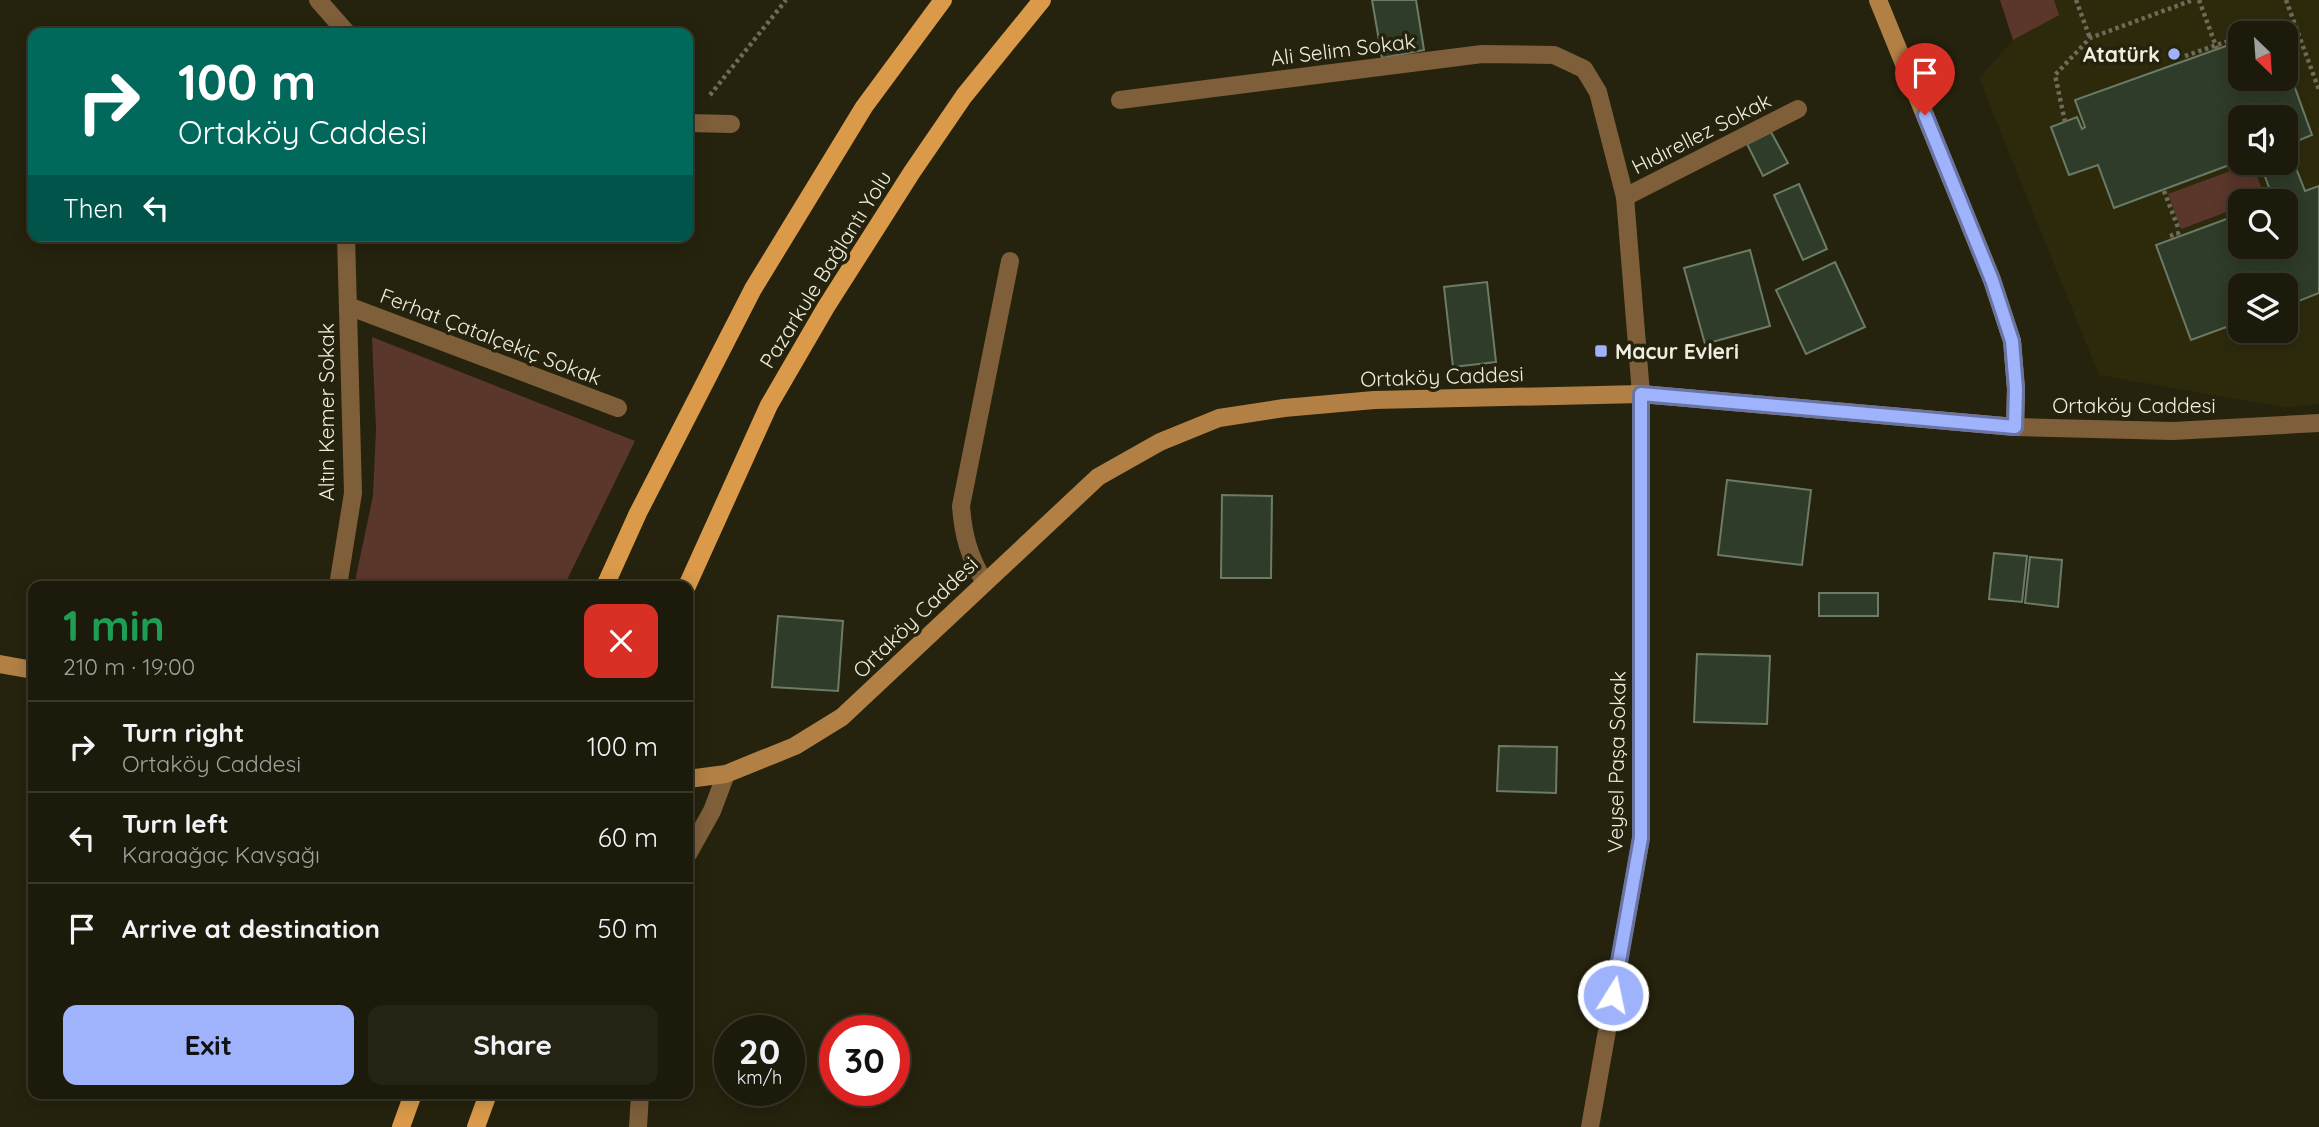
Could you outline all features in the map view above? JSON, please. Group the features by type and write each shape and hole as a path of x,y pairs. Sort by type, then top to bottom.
{"main road":[{"path":"607,581 638,513 753,289 864,107 943,0"},
{"name":"Pazarkule Bağlantı Yolu","path":"689,581 769,405 826,307 964,96 1041,0"},
{"path":"1878,0 1992,280 2012,341 2016,389 2015,427"},
{"name":"Ortaköy Caddesi","path":"693,778 726,774 795,746 842,717 1098,477 1160,442 1219,418 1284,408 1374,400 1641,394 2015,427"},
{"path":"0,664 28,669"},
{"path":"401,1127 412,1099"},
{"path":"475,1127 486,1099"}],"street":[{"path":"318,0 343,28"},
{"name":"Ali Selim Sokak","path":"1120,100 1482,54 1554,55 1571,61"},
{"name":"Veysel Paşa Sokak","path":"1571,61 1584,69 1598,92 1625,197 1641,394 1641,838 1590,1127"},
{"name":"Hıdırellez Sokak","path":"1625,197 1798,109"},
{"path":"693,123 731,124"},
{"name":"Altın Kemer Sokak","path":"339,581 353,493 346,242"},
{"path":"985,581 969,553 961,506 1010,261"},
{"name":"Ferhat Çatalçekiç Sokak","path":"348,306 618,408"},
{"name":"Ortaköy Caddesi","path":"2015,427 2173,431 2319,423"},
{"path":"693,845 712,811 726,774"},
{"path":"638,1127 640,1099"}],"path":[{"path":"704,102 786,0"},
{"path":"2076,0 2090,38"},
{"path":"2065,122 2055,75 2090,38 2196,0 2216,48"},
{"path":"2286,0 2319,90"},
{"path":"2185,56 2228,42"},
{"path":"2164,191 2179,229"},
{"path":"2170,236 2178,233 2179,236"}],"shaded area":[{"path":"2000,0 2319,0 2319,403 2288,408 2099,375 1979,78 2013,40"},
{"path":"2000,0 2054,0 2059,15 2013,40"},
{"path":"2228,172 2228,175 2257,175 2262,189 2228,189 2228,211 2181,229 2168,194"},
{"path":"372,337 635,441 566,581 355,581 373,496 376,430"}],"building":[{"path":"1372,0 1416,0 1424,50 1382,58"},
{"path":"2228,45 2228,91 2296,91 2312,135 2298,141 2298,105 2228,105 2228,165 2114,208 2098,165 2069,175 2051,127 2077,117 2082,129 2085,127 2075,100"},
{"path":"1771,132 1788,163 1763,176 1747,144"},
{"path":"2298,173 2305,191 2319,186 2319,293 2298,301 2298,273 2228,273 2228,326 2191,340 2156,245 2228,218 2228,259 2298,259 2298,189 2270,189 2264,175"},
{"path":"1799,184 1827,249 1803,260 1774,195"},
{"path":"1750,250 1770,326 1705,344 1684,268"},
{"path":"1835,262 1865,327 1806,354 1776,290"},
{"path":"1487,282 1496,362 1453,367 1444,287"},
{"path":"1727,480 1811,490 1802,565 1718,555"},
{"path":"1222,495 1272,496 1271,578 1221,578"},
{"path":"1994,553 2027,556 2022,602 1989,599"},
{"path":"2030,557 2062,560 2058,607 2025,603"},
{"path":"1819,593 1878,593 1878,616 1819,616"},
{"path":"778,616 843,621 838,691 772,687"},
{"path":"1697,654 1770,656 1767,724 1694,722"},
{"path":"1499,746 1557,747 1556,793 1497,791"}],"place":[{"name":"Atatürk","path":"2174,54"},
{"name":"Macur Evleri","path":"1601,351"}],"route":[{"path":"1613,995 1641,838 1641,394 2015,427 2016,389 2012,341 1992,280 1925,115"}]}
